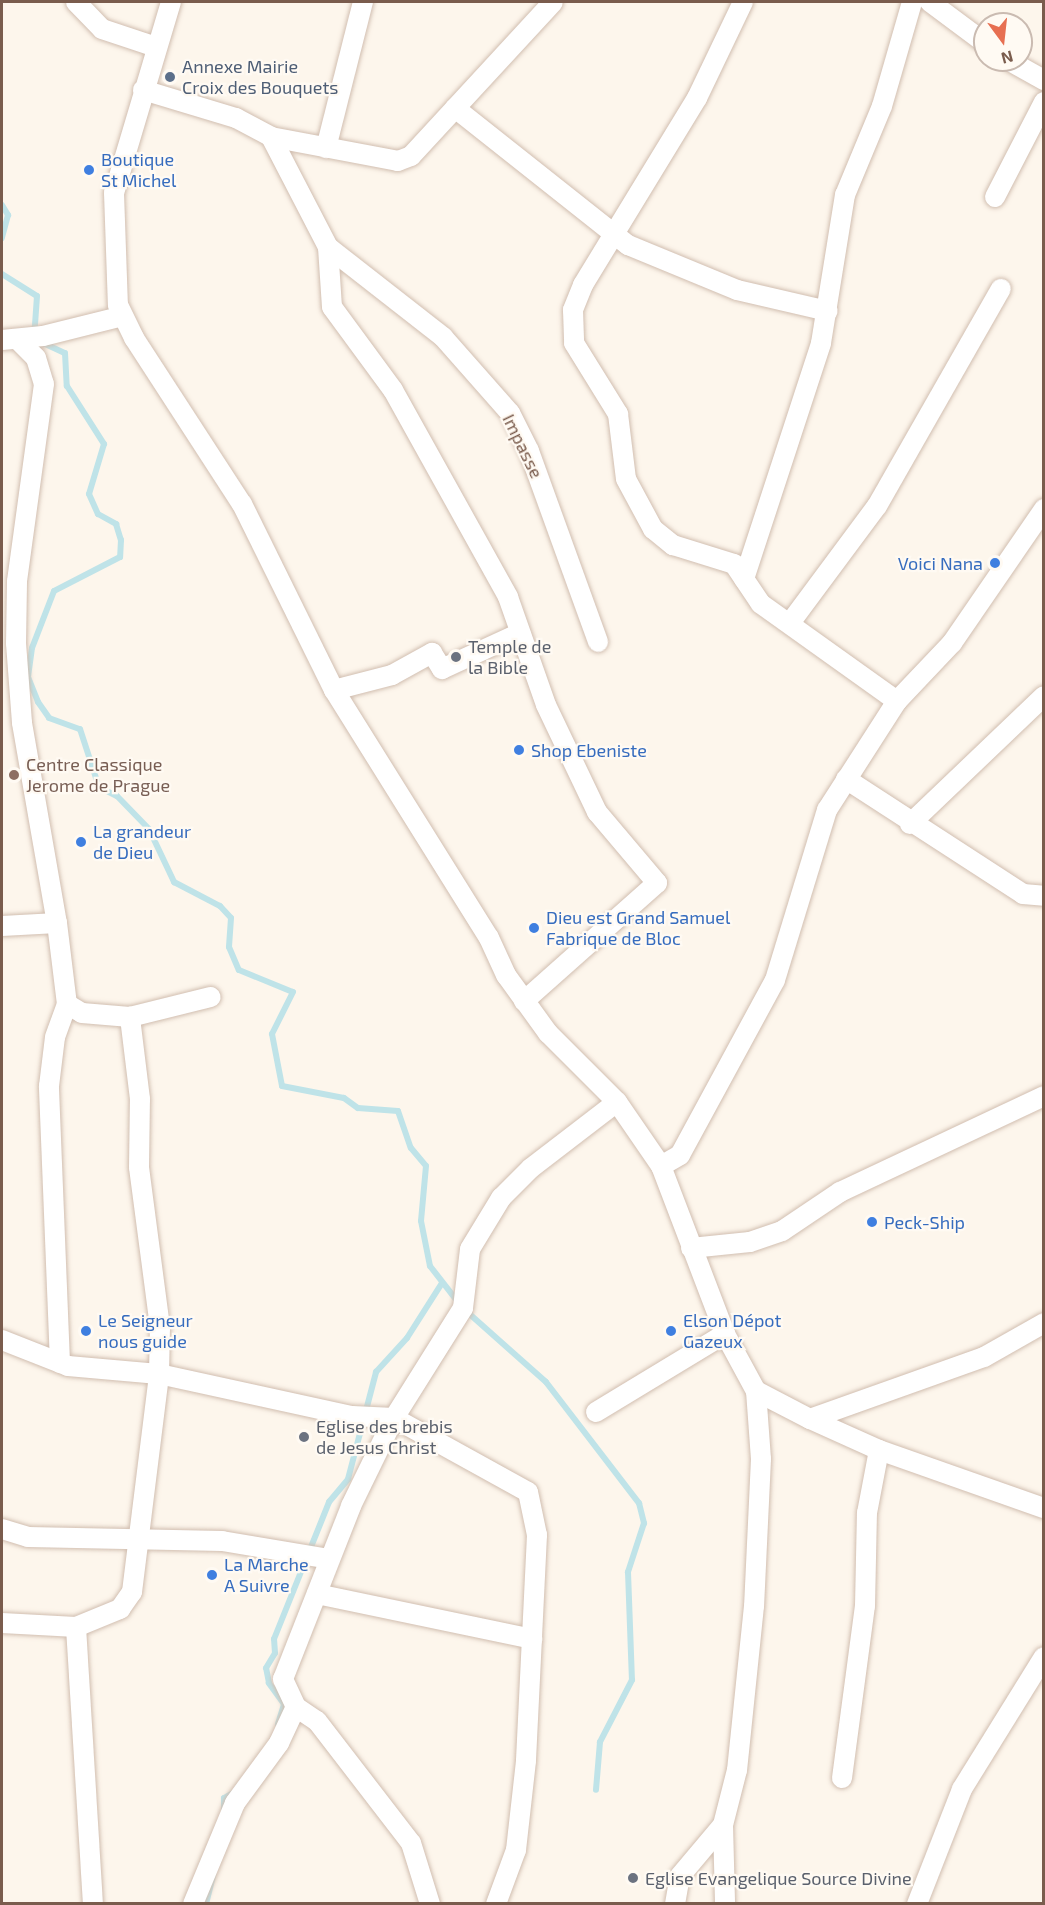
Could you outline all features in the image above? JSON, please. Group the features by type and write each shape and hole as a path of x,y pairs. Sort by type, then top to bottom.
{"street":[{"path":"76,2 102,29 156,47"},
{"path":"171,2 114,193 118,305 242,504 334,690 524,1001 548,1034 616,1102 661,1166 725,1334 756,1391 761,1460 754,1606 737,1770 723,1825 725,1904"},
{"path":"326,148 363,2"},
{"path":"143,90 236,118 271,137 398,161 411,156 553,2"},
{"path":"743,2 697,98 610,233 573,310 574,343 618,414 626,479 662,538 734,564 761,604 897,701"},
{"path":"744,579 828,311 845,195 886,95 912,2"},
{"path":"930,2 973,35"},
{"path":"1030,72 1044,80"},
{"path":"995,197 1044,102"},
{"path":"455,108 610,233 700,276 776,302 828,311"},
{"path":"271,137 297,181 328,247 332,307 393,390 508,597 546,705 597,812 657,883 524,1001"},
{"path":"297,181 295,161 302,144"},
{"name":"Impasse","path":"328,247 443,337 510,413 529,451 598,642"},
{"path":"790,623 877,506 1001,289"},
{"path":"10,340 123,316"},
{"path":"10,340 36,358 45,384 17,582 16,643 22,723 57,923 67,1004 55,1037 49,1086 60,1363"},
{"path":"661,1166 680,1155 775,980 823,820 846,779 897,701 952,643 1044,509"},
{"path":"334,690 392,675 432,653 442,669 520,633"},
{"path":"910,824 1044,696"},
{"path":"846,779 910,824 1023,894 1044,896"},
{"path":"2,926 57,923"},
{"path":"67,1004 95,1017 130,1017 211,997"},
{"path":"2,1623 76,1627 120,1609 132,1592 141,1540 159,1374 156,1278 139,1167 140,1099 130,1017"},
{"path":"691,1248 750,1242 782,1231 840,1192 1044,1096"},
{"path":"430,1904 411,1843 317,1721 296,1707 283,1679 330,1559 394,1418 463,1308 470,1249 501,1198 571,1133 616,1102"},
{"path":"810,1419 984,1357 1044,1323"},
{"path":"596,1412 725,1334"},
{"path":"2,1340 60,1363 159,1374 352,1416 394,1418 528,1492 537,1535 518,1834 496,1904"},
{"path":"756,1391 810,1419 879,1450 1044,1508"},
{"path":"842,1778 865,1606 867,1513 879,1450"},
{"path":"2,1529 28,1537 222,1541 330,1559"},
{"path":"317,1594 531,1639"},
{"path":"76,1627 93,1904"},
{"path":"917,1904 962,1789 1044,1657"},
{"path":"193,1904 235,1803 279,1743 296,1707"},
{"path":"675,1904 681,1876 723,1825"}],"waterway":[{"path":"2,205 8,215 2,238"},
{"path":"2,274 37,296 34,335"},
{"path":"41,342 65,353 67,386 104,444 89,494 98,514 116,524 121,540 120,557 54,591 32,648 28,677 38,702 49,718 80,729 99,787 117,796 149,829 174,882 220,906 231,918 229,947 239,970 293,992 272,1034 282,1086 344,1098 358,1108 398,1111 411,1148 426,1166 421,1221 430,1266 458,1302"},
{"path":"278,1724 284,1704 269,1683 266,1668 275,1653 274,1639 329,1502 348,1479 376,1372 407,1338 442,1283"},
{"path":"465,1310 546,1382 639,1503 644,1523 628,1572 632,1680 600,1742 596,1790"},
{"path":"224,1812 224,1798 235,1792"},
{"path":"206,1904 213,1875"}],"place":[{"name":"Annexe Mairie Croix des Bouquets","path":"170,77"},
{"name":"Boutique St Michel","path":"89,170"},
{"name":"Voici Nana","path":"995,563"},
{"name":"Temple de la Bible","path":"456,657"},
{"name":"Shop Ebeniste","path":"519,750"},
{"name":"Centre Classique Jerome de Prague","path":"14,775"},
{"name":"La grandeur de Dieu","path":"81,842"},
{"name":"Dieu est Grand Samuel Fabrique de Bloc","path":"534,928"},
{"name":"Peck-Ship","path":"872,1222"},
{"name":"Le Seigneur nous guide","path":"86,1331"},
{"name":"Elson Dépot Gazeux","path":"671,1331"},
{"name":"Eglise des brebis de Jesus Christ","path":"304,1437"},
{"name":"La Marche A Suivre","path":"212,1575"},
{"name":"Eglise Evangelique Source Divine","path":"633,1878"}]}
